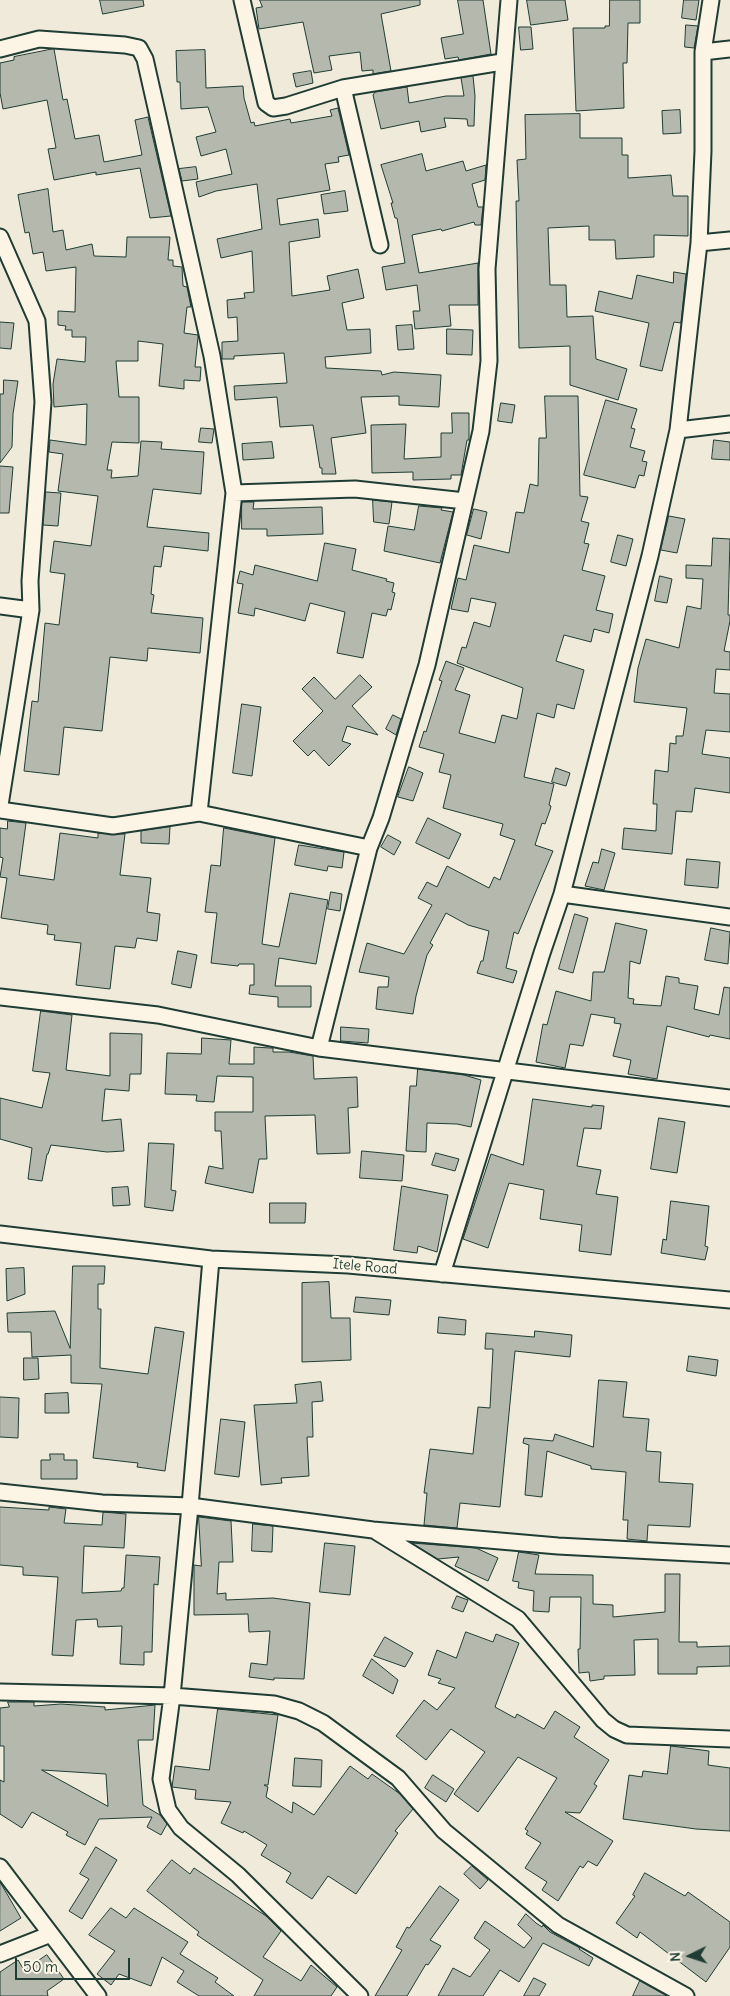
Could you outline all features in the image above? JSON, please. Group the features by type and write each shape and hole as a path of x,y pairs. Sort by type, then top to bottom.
{"street":[{"path":"242,0 266,103 273,108 286,106 343,88 502,62"},
{"path":"319,1048 369,848 381,818 427,665 481,431 489,361 487,269 502,62 509,0"},
{"path":"442,1274 562,894 650,556 678,430 699,244 703,151 703,52 711,0"},
{"path":"0,49 39,39 125,45 139,48 145,60 212,356 234,493 199,813"},
{"path":"703,52 730,49"},
{"path":"343,88 380,246"},
{"path":"0,237 37,321 43,402 30,580 31,610 0,805"},
{"path":"699,244 730,240"},
{"path":"678,430 730,424"},
{"path":"234,493 355,490 466,500"},
{"path":"0,606 31,610"},
{"path":"0,810 113,826 199,813 369,848"},
{"path":"562,894 730,917"},
{"path":"0,997 158,1015 319,1048 730,1098"},
{"name":"Itele Road","path":"0,1234 211,1259 348,1265 730,1300"},
{"path":"211,1259 172,1696 161,1779 168,1810 181,1828 238,1875 360,1996"},
{"path":"0,1492 102,1503 190,1506 373,1530 558,1546 730,1555"},
{"path":"373,1530 518,1619 603,1720 614,1729 627,1734 730,1740"},
{"path":"0,1692 172,1696 274,1704 299,1711 323,1723 398,1778 444,1831 490,1871 558,1925 686,1996"},
{"path":"0,1867 98,1996"},
{"path":"0,1954 51,1934"}],"building":[{"path":"100,0 143,0 144,6 103,14"},
{"path":"260,0 420,0 420,5 381,14 391,71 373,74 373,70 362,71 360,52 329,56 332,70 314,73 303,22 259,29 256,8 262,7"},
{"path":"458,0 483,0 491,54 459,60 458,57 445,59 441,38 463,34"},
{"path":"527,0 565,0 568,20 531,25"},
{"path":"610,0 640,0 640,23 628,23 627,63 623,63 624,108 576,111 573,28 605,28 605,26 609,26"},
{"path":"684,0 699,0 696,20 682,18"},
{"path":"686,25 698,26 694,48 685,47"},
{"path":"519,27 531,27 533,49 521,50"},
{"path":"54,49 63,100 67,99 75,139 99,135 104,162 142,155 135,120 148,117 171,216 150,218 140,168 96,175 96,172 54,180 48,149 56,148 47,100 3,109 0,93 0,63 14,60 14,57"},
{"path":"205,50 206,88 243,86 244,98 251,123 254,122 255,126 290,119 291,123 332,116 330,110 338,108 349,155 338,157 339,162 325,164 330,190 277,199 280,225 318,219 320,237 289,242 292,296 330,290 327,276 358,269 364,298 342,303 347,330 370,329 371,353 325,357 326,368 381,371 382,375 394,372 441,375 439,407 399,405 399,396 361,397 366,433 331,438 336,474 322,474 313,425 280,427 277,397 235,400 234,386 287,383 284,353 234,356 234,359 222,359 222,342 238,341 237,317 228,318 227,300 245,298 244,293 254,292 252,251 221,258 217,239 262,229 257,184 216,191 199,197 196,182 232,174 226,149 201,156 196,137 216,132 208,107 181,109 180,82 177,82 176,51"},
{"path":"311,71 313,83 296,87 293,74"},
{"path":"473,76 475,96 474,126 468,126 467,119 444,118 446,127 421,132 419,121 381,129 373,95 375,92 407,87 409,103 446,96 464,96 461,78"},
{"path":"680,110 681,133 663,134 662,111"},
{"path":"580,114 580,138 622,138 622,155 628,155 628,178 671,175 673,196 688,196 688,236 654,235 654,257 616,259 615,240 589,240 589,226 548,228 550,285 566,285 567,317 593,316 596,359 627,369 618,400 570,385 570,346 519,348 516,201 519,201 517,160 526,159 525,115"},
{"path":"422,154 426,171 463,161 466,171 486,165 485,180 472,184 478,207 483,207 481,225 475,225 474,222 442,231 441,229 412,235 419,273 478,263 478,305 449,305 451,326 415,329 413,311 420,311 417,285 386,290 382,267 405,263 397,218 395,218 391,203 393,203 381,165"},
{"path":"196,167 198,179 182,181 179,169"},
{"path":"48,189 53,232 63,230 66,250 92,244 94,256 126,257 127,237 170,237 168,260 173,260 173,266 182,267 183,286 187,287 191,307 187,307 184,333 198,335 195,367 201,367 200,381 184,380 184,389 159,386 163,344 138,341 138,361 116,361 119,397 139,397 139,443 112,442 107,470 112,470 111,478 138,476 141,441 162,442 161,449 204,452 201,494 153,489 147,527 209,533 208,551 164,546 161,567 154,566 151,594 154,595 151,613 203,618 200,653 148,648 147,661 110,657 102,731 64,727 59,775 24,771 32,701 38,702 45,623 59,625 65,574 50,572 54,541 91,546 98,496 58,491 63,454 49,452 50,440 86,445 87,404 54,407 53,384 57,359 85,362 86,337 72,337 72,330 65,330 66,326 58,325 58,311 75,312 76,267 46,271 43,252 33,254 29,232 25,233 18,195"},
{"path":"345,191 348,211 324,214 321,195"},
{"path":"674,272 686,274 681,323 674,322 662,371 640,366 649,323 595,311 599,291 632,299 637,275 673,283"},
{"path":"0,322 14,323 11,349 0,348"},
{"path":"412,325 414,349 398,350 396,326"},
{"path":"447,329 473,330 472,355 447,354"},
{"path":"4,380 18,381 13,414 12,447 0,463 0,394 3,394"},
{"path":"545,396 578,396 580,496 588,497 581,521 589,523 584,543 589,544 582,570 605,576 596,610 613,614 609,633 594,629 591,642 564,635 556,661 584,670 574,709 557,704 554,718 537,713 524,777 554,784 549,805 551,806 550,810 545,824 542,823 535,845 553,851 518,934 514,932 506,968 517,971 513,983 477,973 481,961 483,961 489,931 468,925 446,913 430,943 433,945 427,955 413,1014 376,1009 378,987 388,987 389,977 359,972 367,943 404,954 432,905 418,898 427,882 437,887 447,866 489,888 494,877 500,880 515,840 500,835 503,824 443,808 451,775 439,772 444,754 419,747 424,731 426,732 442,681 439,680 446,661 464,668 455,690 470,695 459,733 495,743 502,715 517,719 523,688 457,663 462,647 466,648 474,622 490,627 496,603 471,598 468,612 451,609 458,578 466,580 474,545 509,553 516,512 524,513 530,484 538,486 539,438 546,438"},
{"path":"606,400 637,409 631,428 635,429 630,447 645,451 642,461 647,462 644,476 639,475 635,488 584,475"},
{"path":"501,403 515,405 512,423 498,421"},
{"path":"452,413 469,413 469,440 467,440 461,475 451,475 451,479 413,480 413,472 372,473 371,425 406,424 404,459 441,457 441,433 452,433"},
{"path":"201,428 214,429 212,443 199,442"},
{"path":"714,440 730,442 730,460 712,459"},
{"path":"272,442 274,458 243,460 242,444"},
{"path":"0,466 13,467 9,513 0,513"},
{"path":"46,492 61,493 58,526 43,525"},
{"path":"373,500 392,502 389,524 374,522"},
{"path":"242,502 254,502 253,509 322,507 323,534 267,536 267,529 242,529"},
{"path":"419,506 442,508 441,510 453,512 440,563 384,551 388,526 414,530"},
{"path":"474,509 487,512 481,539 467,535"},
{"path":"669,516 685,519 677,553 661,550"},
{"path":"618,535 633,539 626,566 611,562"},
{"path":"713,538 730,539 728,615 730,615 730,621 724,651 730,652 730,670 716,669 714,693 730,694 730,732 706,730 702,754 730,758 730,793 695,788 692,812 676,811 672,854 622,849 624,828 656,831 657,804 653,804 655,770 668,772 670,743 676,744 676,736 683,736 687,708 634,702 638,668 646,639 679,648 687,606 701,609 703,579 686,578 686,565 711,566"},
{"path":"325,543 356,549 352,570 387,579 386,581 394,583 392,592 395,593 391,610 388,609 386,616 372,613 363,658 337,653 345,612 310,603 305,621 255,608 254,616 238,613 243,584 237,583 240,571 253,575 255,565 317,581"},
{"path":"660,576 672,579 667,603 655,601"},
{"path":"360,675 372,687 352,706 378,735 347,726 342,741 351,744 329,766 314,750 308,756 293,741 323,711 302,689 314,677 335,699"},
{"path":"242,704 261,707 252,776 233,773"},
{"path":"393,715 401,719 396,735 386,729"},
{"path":"409,767 423,773 413,801 398,797"},
{"path":"556,768 570,773 566,786 552,782"},
{"path":"428,818 461,834 449,859 416,843"},
{"path":"8,821 26,823 19,875 54,880 60,833 98,838 98,833 125,834 120,875 151,878 147,912 160,914 157,941 137,938 135,948 115,946 110,989 76,985 81,943 54,940 55,935 47,934 48,925 1,918 7,878 0,877 3,858 0,857 0,828 7,829"},
{"path":"170,827 169,844 141,843 141,831"},
{"path":"224,828 275,838 262,944 279,947 290,893 328,900 316,964 279,958 275,986 311,986 311,1007 278,1007 278,997 249,994 250,985 254,985 254,964 239,964 238,966 211,963 217,913 205,912 211,865 220,866"},
{"path":"388,835 401,842 394,855 381,847"},
{"path":"299,845 344,852 342,868 328,866 327,871 295,865"},
{"path":"602,849 615,853 604,890 585,886 593,862 598,863"},
{"path":"687,859 720,862 718,888 685,885"},
{"path":"331,892 342,894 340,911 328,909"},
{"path":"575,914 588,918 573,973 559,969"},
{"path":"616,923 647,930 640,964 630,961 628,998 634,999 633,1004 661,1006 666,976 679,978 679,983 698,986 694,1009 719,1015 724,987 730,988 730,1039 710,1035 709,1037 667,1026 657,1079 628,1074 631,1060 613,1056 621,1024 614,1023 615,1018 591,1014 583,1046 570,1044 565,1068 536,1062 543,1024 547,1025 556,991 591,1001 593,972 604,972"},
{"path":"711,928 730,932 728,964 705,960"},
{"path":"178,951 197,955 191,988 172,984"},
{"path":"41,1011 72,1015 66,1070 110,1076 110,1033 142,1034 141,1074 130,1074 129,1091 105,1089 102,1121 121,1119 124,1151 107,1152 51,1145 47,1154 42,1181 28,1179 32,1148 0,1139 0,1098 42,1108 50,1073 33,1071"},
{"path":"341,1027 369,1029 368,1043 341,1041"},
{"path":"202,1038 231,1040 229,1064 254,1064 254,1047 273,1048 273,1052 289,1052 313,1056 314,1079 357,1077 358,1107 348,1108 350,1153 317,1154 315,1115 265,1116 267,1159 259,1159 253,1193 205,1183 209,1166 223,1169 221,1131 215,1131 215,1112 253,1112 253,1077 217,1076 214,1102 196,1101 197,1095 165,1094 167,1053 201,1054"},
{"path":"418,1069 464,1075 481,1080 471,1127 457,1124 427,1123 426,1152 406,1151 410,1086 416,1086"},
{"path":"533,1099 592,1107 592,1105 604,1106 601,1129 584,1128 577,1166 601,1170 596,1194 618,1197 611,1255 579,1251 582,1225 540,1219 544,1190 509,1183 488,1248 463,1239 491,1154 523,1165"},
{"path":"659,1118 685,1122 677,1173 651,1169"},
{"path":"149,1143 174,1144 171,1190 176,1191 173,1211 145,1207"},
{"path":"362,1151 404,1155 402,1181 360,1178"},
{"path":"436,1153 459,1159 455,1171 432,1165"},
{"path":"402,1186 448,1195 437,1252 418,1246 417,1253 394,1250"},
{"path":"128,1187 130,1205 113,1206 112,1188"},
{"path":"671,1201 709,1206 705,1246 708,1247 705,1260 661,1253 663,1239 666,1240"},
{"path":"270,1203 306,1203 305,1223 270,1223"},
{"path":"73,1266 105,1266 104,1284 98,1284 98,1309 101,1309 100,1368 148,1374 155,1327 184,1332 165,1471 137,1467 138,1463 93,1458 102,1384 71,1383 71,1355 32,1357 31,1332 8,1332 7,1313 55,1311 70,1348"},
{"path":"24,1268 25,1294 7,1301 6,1269"},
{"path":"329,1282 331,1318 350,1318 351,1360 302,1362 302,1283"},
{"path":"356,1297 391,1300 389,1315 354,1312"},
{"path":"439,1317 466,1320 465,1335 438,1333"},
{"path":"535,1331 572,1335 570,1357 515,1351 500,1507 460,1503 457,1528 424,1525 427,1493 424,1493 430,1449 473,1454 478,1407 490,1408 493,1349 485,1349 486,1333 534,1337"},
{"path":"689,1356 718,1360 716,1376 687,1371"},
{"path":"24,1358 38,1358 39,1379 24,1380"},
{"path":"599,1380 627,1382 623,1417 649,1419 646,1451 661,1452 659,1482 693,1484 690,1527 648,1525 647,1541 627,1539 628,1520 623,1520 626,1472 591,1469 591,1466 547,1451 542,1497 525,1495 529,1445 523,1443 524,1438 553,1441 555,1434 593,1447"},
{"path":"321,1382 323,1401 312,1402 313,1437 307,1437 309,1476 281,1478 282,1483 261,1485 254,1405 297,1403 295,1385"},
{"path":"68,1393 69,1413 45,1413 45,1394"},
{"path":"0,1397 19,1398 18,1438 0,1437"},
{"path":"221,1419 245,1422 239,1477 215,1474"},
{"path":"50,1454 64,1454 64,1460 77,1460 77,1479 41,1479 41,1460 50,1460"},
{"path":"0,1507 49,1510 49,1507 66,1509 64,1523 102,1525 103,1512 126,1514 124,1548 84,1546 82,1593 121,1591 124,1588 126,1555 160,1557 158,1585 154,1584 152,1652 144,1652 144,1665 120,1664 122,1626 98,1627 97,1619 76,1620 73,1656 52,1655 58,1577 23,1575 23,1567 0,1565"},
{"path":"199,1517 231,1521 233,1562 219,1562 217,1594 226,1593 226,1600 273,1598 310,1603 304,1679 274,1678 274,1680 249,1677 251,1663 267,1665 270,1631 249,1632 248,1614 194,1615 194,1565 201,1566"},
{"path":"253,1524 273,1526 272,1552 252,1551"},
{"path":"325,1543 355,1546 350,1595 320,1592"},
{"path":"412,1543 476,1548 498,1558 488,1581 455,1566 459,1557 438,1559"},
{"path":"519,1552 539,1555 535,1574 593,1575 593,1604 613,1605 613,1617 665,1612 665,1574 680,1574 679,1642 697,1642 697,1647 730,1646 730,1666 697,1667 697,1674 658,1674 658,1639 634,1640 635,1675 604,1676 604,1679 590,1681 589,1672 579,1673 578,1649 580,1649 581,1597 550,1597 549,1612 533,1611 534,1591 518,1588 519,1582 513,1581"},
{"path":"457,1596 468,1600 463,1612 452,1608"},
{"path":"466,1632 493,1642 496,1634 519,1643 495,1707 515,1718 517,1714 544,1729 555,1711 580,1727 574,1737 609,1760 594,1784 597,1786 580,1813 565,1812 613,1841 597,1866 588,1861 583,1868 580,1866 558,1901 542,1890 547,1882 525,1868 541,1843 526,1834 528,1831 525,1829 557,1778 518,1757 478,1812 454,1794 485,1752 451,1729 426,1760 396,1736 424,1700 437,1710 455,1688 438,1683 441,1679 428,1675 437,1650 456,1658"},
{"path":"385,1637 413,1653 405,1667 374,1656"},
{"path":"372,1659 398,1680 393,1694 363,1676"},
{"path":"8,1702 34,1702 34,1706 61,1704 105,1707 105,1710 155,1705 153,1740 138,1740 143,1805 160,1815 167,1824 161,1835 147,1827 152,1817 99,1819 85,1845 66,1835 68,1832 32,1812 22,1828 0,1814 0,1780 4,1782 4,1746 0,1746 0,1708 9,1707","holes":["42,1770 106,1774 108,1806"]},
{"path":"218,1709 278,1715 268,1785 264,1785 268,1787 266,1797 292,1813 293,1802 314,1815 350,1766 368,1779 372,1774 400,1794 413,1809 395,1831 398,1833 356,1894 328,1876 312,1899 286,1882 291,1873 261,1855 267,1845 244,1831 243,1833 221,1823 231,1802 195,1799 196,1790 172,1787 175,1766 209,1770"},
{"path":"671,1746 709,1751 708,1765 730,1768 730,1831 696,1829 623,1819 629,1775 642,1777 643,1771 667,1774"},
{"path":"295,1758 322,1760 321,1787 293,1786"},
{"path":"433,1775 454,1789 446,1802 425,1788"},
{"path":"96,1847 117,1860 82,1919 69,1911 89,1879 80,1874"},
{"path":"172,1860 190,1874 194,1868 266,1916 281,1931 263,1957 301,1981 311,1965 337,1987 331,1996 254,1996 263,1980 197,1935 199,1932 147,1891"},
{"path":"472,1866 488,1880 480,1889 464,1874"},
{"path":"645,1873 685,1896 688,1892 730,1922 730,1947 706,1982 640,1932 637,1938 616,1923 635,1896 633,1895"},
{"path":"0,1882 21,1918 0,1931"},
{"path":"440,1886 459,1900 430,1940 441,1946 428,1965 426,1964 407,1996 375,1996 402,1950 396,1947 407,1927 409,1928"},
{"path":"111,1908 126,1918 134,1908 188,1942 180,1954 218,1978 215,1982 234,1996 199,1996 177,1982 184,1971 162,1957 151,1986 119,1974 111,1985 97,1974 115,1951 89,1935"},
{"path":"526,1914 542,1927 543,1925 550,1932 580,1948 593,1958 589,1966 543,1943 519,1982 500,1970 483,1996 438,1996 453,1968 470,1977 490,1950 474,1938 485,1921 524,1948 532,1938 518,1925"},
{"path":"47,1955 64,1979 47,1991 48,1996 0,1996 0,1972 18,1960 24,1970"},
{"path":"534,1978 546,1984 539,1996 524,1996"},
{"path":"640,1981 667,1996 633,1996"}]}
